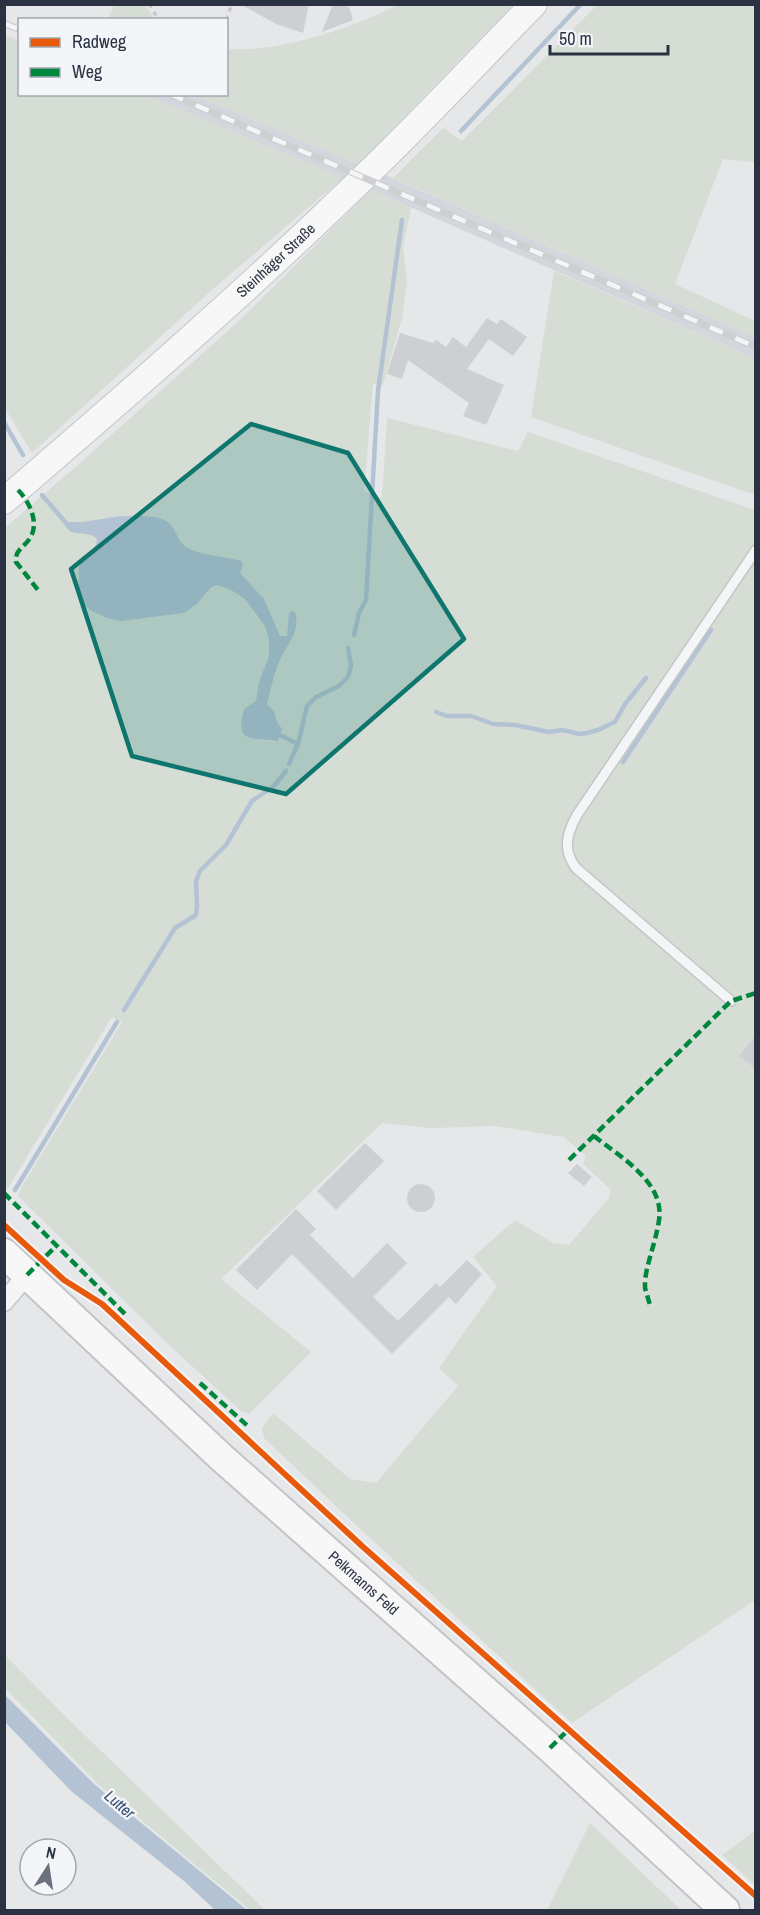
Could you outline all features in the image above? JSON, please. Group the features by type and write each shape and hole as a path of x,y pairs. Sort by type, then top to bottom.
{"main road":[{"name":"Steinhäger Straße","path":"4,501 272,265 363,178 534,4"},
{"name":"Pelkmanns Feld","path":"4,1253 222,1458 550,1748 725,1911"}],"street":[{"path":"4,1302 27,1275"}],"lane":[{"path":"731,1001 576,868 568,856 567,837 577,815 756,550"}],"path":[{"path":"149,4 158,18"}],"highlighted area":[{"path":"251,424 348,453 464,639 286,794 132,756 71,569"}],"shaded area":[{"path":"114,5 145,5 154,18 108,18"},
{"path":"398,5 513,5 358,164 196,96 228,96 228,49 270,47 292,43 358,22"},
{"path":"597,5 755,5 755,162 723,159 675,284 755,321 755,337 393,178 443,128 462,141"},
{"path":"4,35 18,41 18,96 148,96 343,178 212,290 32,453 5,408 4,263 7,259 4,244"},
{"path":"148,96 196,96 358,164 343,178"},
{"path":"385,175 755,337 755,358 371,190"},
{"path":"371,190 411,208 403,247 407,281 402,318 383,385 373,383 364,491 382,498 387,418 518,451 528,432 755,510 755,1600 572,1723 264,1438 262,1428 273,1413 350,1479 376,1483 458,1386 439,1368 497,1286 473,1257 515,1220 553,1243 569,1245 609,1198 610,1189 583,1164 586,1156 564,1137 495,1126 431,1128 382,1123 221,1279 311,1352 249,1414 241,1411 167,1343 18,1196 122,1022 112,1017 8,1188 5,1185 5,528 241,319"},
{"path":"554,271 755,358 755,495 531,417"},
{"path":"4,1654 265,1910 250,1910 99,1785 5,1688"},
{"path":"590,1823 681,1910 547,1910"},
{"path":"755,1831 755,1885 722,1855"}],"water":[{"path":"120,516 159,518 170,524 186,547 206,554 241,561 243,565 240,573 264,599 280,636 287,636 289,614 292,611 295,612 296,626 277,667 267,704 274,711 282,729 278,741 248,737 242,729 244,709 256,701 259,682 269,656 269,639 265,626 245,599 217,585 210,588 197,604 184,613 121,621 107,618 81,603 78,597 79,567 82,558 95,549 97,539 93,536 71,532 65,525 68,522"},
{"path":"4,1694 94,1784 247,1910 215,1910 184,1881 71,1791 5,1722"}],"building":[{"path":"240,4 309,4 303,33 276,24"},
{"path":"333,4 349,7 353,20 322,32"},
{"path":"487,318 497,324 501,319 527,337 513,356 489,339 467,369 504,385 486,425 463,416 469,403 408,360 402,379 387,374 400,333 433,343 436,340 446,347 453,337 466,347"},
{"path":"756,1035 756,1069 739,1056"},
{"path":"365,1143 384,1161 336,1210 317,1191"},
{"path":"577,1164 592,1177 584,1186 568,1173"},
{"path":"421,1184 431,1188 435,1198 431,1208 421,1212 411,1208 407,1198 411,1188"},
{"path":"296,1209 316,1229 310,1235 353,1278 387,1243 407,1263 373,1297 398,1321 436,1283 440,1287 467,1260 482,1274 456,1304 449,1297 392,1354 292,1254 257,1290 236,1270"}],"waterway":[{"path":"461,131 581,4"},
{"path":"354,635 359,613 366,600 378,391 402,220"},
{"path":"4,422 23,455"},
{"path":"42,495 66,523"},
{"path":"623,762 711,630"},
{"path":"289,764 298,744 307,706 316,697 339,686 348,677 351,666 348,648"},
{"path":"436,712 447,716 471,716 493,724 515,725 549,732 562,730 580,734 587,733 615,722 625,704 646,678"},
{"path":"280,735 298,744"},
{"path":"124,1010 175,928 196,915 196,881 200,871 226,845 252,801 274,786 286,771"},
{"path":"15,1190 117,1022"}],"railway":[{"path":"4,23 18,29"},
{"path":"175,96 756,347"}],"marked path":[{"path":"18,490 32,512 34,526 30,538 17,554 16,562 38,590"},
{"path":"569,1160 731,1001 756,993"},
{"path":"594,1136 628,1162 648,1182 659,1206 659,1220 645,1280 650,1305"},
{"path":"4,1193 125,1314"},
{"path":"27,1275 56,1246"},
{"path":"200,1383 250,1428"},
{"path":"550,1748 569,1729"}],"cycle path":[{"path":"4,1225 64,1280 102,1304 362,1546 756,1896"}],"water label":[{"name":"Lutter","path":"120,1804"}]}
